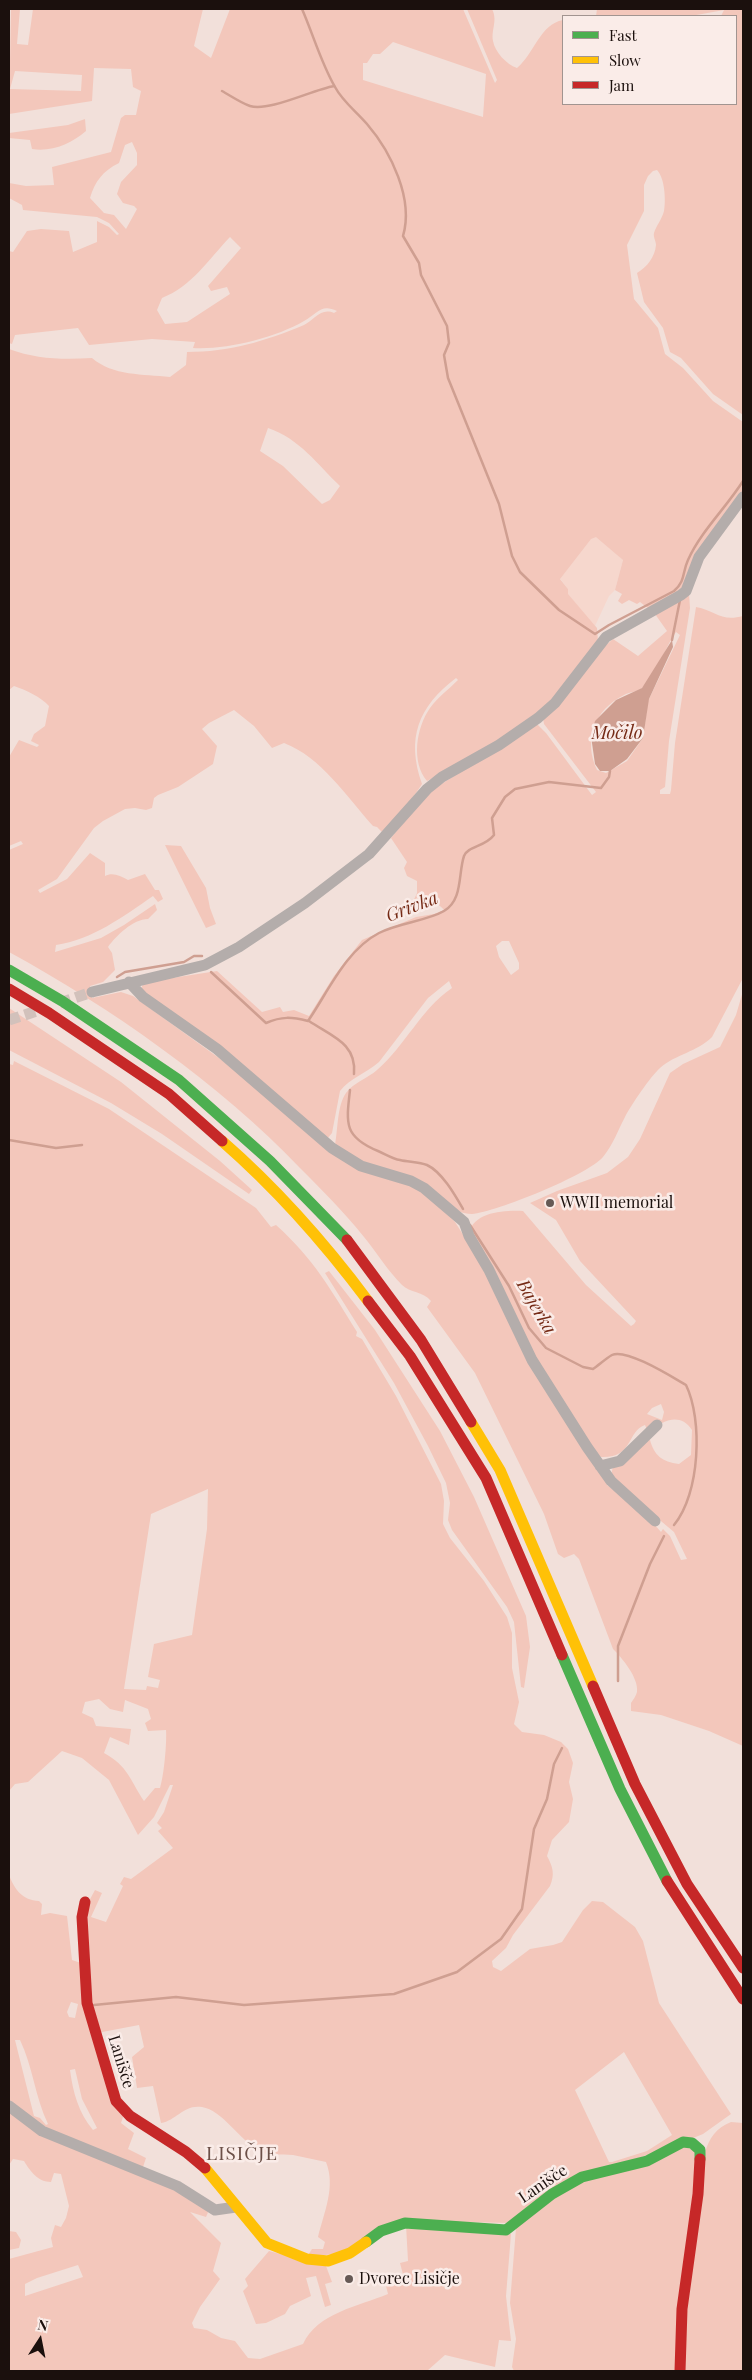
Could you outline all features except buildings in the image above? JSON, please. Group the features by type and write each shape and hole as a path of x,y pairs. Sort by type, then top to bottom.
{"main road":[{"path":"9,970 62,1001 180,1080 270,1161 344,1237 421,1340 500,1470 634,1784 687,1884 743,1968"},
{"path":"9,989 49,1013 169,1094 260,1174 330,1250 410,1356 486,1478 620,1789 674,1895 743,1999"},
{"name":"Lanišče","path":"85,1902 82,1917 86,2002 116,2101 130,2116 186,2152 203,2166 268,2243 308,2259 328,2261 350,2253 381,2231 405,2223 506,2230 514,2226 532,2209 574,2180 593,2173 641,2163 658,2157 677,2144 687,2141 695,2143 700,2150 699,2176 682,2309 680,2371"}],"street":[{"path":"92,992 205,965 224,956 305,903 345,873 369,854 427,789 442,777 524,728 555,703 606,637 686,591 698,557 743,497"},
{"path":"129,982 143,997 217,1049 332,1148 360,1166 411,1181 424,1188 464,1222 469,1236 490,1270 532,1360 611,1481 655,1521"},
{"path":"600,1466 620,1460 657,1425"},
{"path":"9,2106 42,2131 177,2186 215,2210 236,2207"}],"shaded area":[{"path":"11,9 20,9 17,44 28,45 33,9 203,9 194,46 211,58 230,9 463,9 495,83 497,80 467,9 492,9 494,13 494,45 505,61 517,68 548,27 562,20 562,105 737,105 737,15 722,15 724,10 696,15 596,15 597,9 743,9 743,415 713,394 681,358 670,352 663,328 644,302 637,273 647,265 654,254 656,245 654,233 665,207 662,178 657,170 648,176 644,185 644,211 627,245 634,299 658,328 665,354 683,368 713,401 743,422 743,493 695,555 685,586 678,594 649,609 640,602 637,604 629,600 622,604 618,601 622,594 615,590 623,560 596,537 591,539 560,579 568,589 568,594 597,628 598,641 563,689 529,723 479,755 427,781 422,773 417,755 421,725 433,704 458,680 456,678 443,689 424,712 416,738 415,752 422,784 406,808 384,834 377,827 373,826 333,779 310,758 284,743 272,748 254,726 234,710 209,723 202,729 217,746 213,764 178,787 158,795 154,798 152,808 146,810 125,809 103,821 94,828 57,879 38,890 40,893 67,879 90,853 105,863 105,876 114,874 128,880 145,874 155,890 159,890 163,899 158,902 153,896 95,933 56,945 55,952 101,938 155,904 157,910 148,919 131,925 120,933 108,947 112,953 115,970 103,982 90,986 92,998 121,992 133,996 230,1066 336,1155 361,1170 412,1186 428,1195 445,1211 455,1222 483,1266 540,1381 597,1465 607,1485 624,1497 632,1507 638,1506 661,1532 663,1529 670,1536 681,1560 687,1559 674,1532 625,1491 611,1476 613,1466 629,1453 638,1442 650,1440 656,1454 668,1462 679,1464 691,1455 692,1430 687,1424 676,1420 665,1422 648,1432 645,1425 639,1428 619,1453 601,1457 593,1451 545,1379 494,1273 469,1233 472,1226 483,1217 499,1212 523,1211 586,1285 631,1326 634,1324 636,1321 580,1261 556,1220 530,1203 607,1173 628,1157 640,1139 670,1073 683,1064 720,1047 736,1015 743,991 743,1746 709,1731 661,1715 631,1711 631,1703 637,1692 633,1675 613,1649 579,1559 574,1554 564,1558 558,1554 544,1514 475,1373 427,1307 431,1301 424,1295 405,1288 357,1228 333,1202 269,1137 199,1077 124,1022 86,997 9,952 9,850 23,844 21,841 9,846 9,757 19,740 37,747 39,745 31,741 34,734 45,726 49,706 38,697 14,686 9,690 9,349 49,358 92,358 100,364 119,371 170,377 186,365 187,352 218,350 247,344 276,336 304,325 321,313 334,313 337,311 327,308 319,310 304,321 279,333 250,342 220,347 193,348 195,342 152,339 89,345 78,328 15,335 12,344 9,343 9,251 13,252 27,231 41,229 69,231 73,252 97,242 97,221 109,227 117,235 119,234 109,223 97,217 23,210 22,205 9,198 9,183 26,186 54,185 52,167 111,152 121,118 125,115 136,115 141,91 133,87 131,69 94,68 92,101 9,114","holes":["393,42 486,74 483,117 363,80 363,63 367,63 373,54 380,54","15,71 82,75 81,91 10,89","132,142 137,153 137,165 121,182 117,194 123,203 134,206 137,209 126,229 114,215 104,213 90,198 94,186 100,177 108,169 119,163 125,145","230,237 241,248 208,286 211,291 227,287 230,294 187,322 165,324 157,310 162,298 173,293 191,279","268,428 299,445 340,486 330,500 322,504 283,466 260,451","661,1404 664,1412 662,1420 647,1414 652,1408"]},
{"path":"85,119 86,131 74,140 54,148 32,149 30,140 9,138 9,133 68,125"},
{"path":"591,526 623,560 615,590 609,596 595,626 567,594 568,589 559,577"},
{"path":"689,594 690,608 669,741 665,787 660,790 660,794 670,794 671,790 675,743 696,607 729,618 743,616 743,978 712,1037 700,1046 666,1063 656,1072 632,1105 607,1152 594,1165 541,1192 484,1212 468,1214 364,1164 335,1145 339,1111 346,1093 377,1070 387,1060 431,1007 452,988 449,981 428,998 379,1062 344,1086 340,1091 332,1133 327,1139 142,992 142,986 146,982 217,971 262,1012 280,1007 283,1012 294,1010 309,1016 334,976 362,940 416,917 444,910 433,903 426,903 413,908 412,904 417,893 417,881 407,876 404,868 407,862 391,838 427,793 537,724 546,733 592,795 596,792 544,724 543,718 594,656 613,639 638,656 667,631 655,614","holes":["676,632 680,635 648,701 643,738 627,761 606,773 597,770 593,759 591,737 599,717 614,701 640,689 647,683","502,941 509,941 519,963 519,969 511,975 499,957 496,946"]},
{"path":"165,845 181,846 206,888 216,924 206,928"},
{"path":"9,1008 121,1082 220,1161 252,1190 249,1194 162,1134 111,1103 9,1050"},
{"path":"14,1061 109,1109 256,1208 271,1227 276,1225 301,1250 330,1289 357,1332 356,1336 362,1339 396,1396 441,1484 444,1501 443,1524 450,1538 484,1581 507,1617 512,1633 512,1668 519,1702 514,1724 522,1732 544,1735 561,1742 568,1749 573,1763 569,1782 573,1799 569,1822 552,1840 547,1856 553,1871 550,1886 513,1935 506,1948 492,1961 493,1967 501,1971 530,1949 562,1942 583,1910 592,1901 603,1902 635,1927 643,1941 659,2003 731,2114 703,2134 664,2150 583,2175 512,2223 411,2221 344,2253 307,2257 312,2249 323,2249 325,2242 318,2237 326,2209 330,2181 326,2162 293,2155 263,2153 252,2146 217,2114 202,2107 190,2108 172,2119 161,2123 153,2086 137,2088 132,2057 144,2047 139,2025 97,2033 89,2004 88,1903 95,1890 102,1893 91,1917 106,1922 123,1886 120,1884 124,1877 131,1879 173,1848 158,1831 162,1828 157,1823 164,1812 173,1785 170,1785 154,1817 138,1835 109,1780 82,1758 62,1751 28,1782 15,1784 9,1791 9,1064 13,1065","holes":["208,1489 207,1529 192,1635 154,1644 148,1677 160,1680 158,1688 147,1686 146,1690 124,1689 151,1514","99,1699 110,1709 123,1712 125,1700 148,1709 151,1719 145,1723 148,1731 166,1730 165,1759 160,1788 155,1788 144,1801 124,1768 104,1753 110,1737 129,1745 131,1729 96,1726 93,1718 82,1713 85,1702","624,2052 672,2135 647,2151 609,2162 575,2090"]},
{"path":"329,1271 375,1330 440,1431 474,1497 526,1616 530,1647 524,1688 521,1687 514,1622 507,1607 452,1530 448,1520 450,1503 446,1483 394,1383 325,1273"},
{"path":"9,1875 20,1893 28,1899 39,1901 42,1904 41,1915 50,1913 67,1916 72,1960 81,1963 124,2114 121,2123 134,2133 128,2149 146,2158 142,2170 61,2138 9,2104","holes":["71,2002 78,2004 75,2018 69,2017 67,2012","15,2040 20,2040 24,2050 48,2124 46,2125 40,2118 34,2116","75,2069 82,2099 97,2128 93,2130 77,2102 70,2070"]},
{"path":"9,2108 31,2125 161,2183 209,2210 206,2217 190,2212 221,2243 213,2271 220,2279 200,2307 192,2323 194,2328 207,2330 221,2338 235,2341 248,2358 260,2359 303,2344 309,2333 328,2318 388,2294 386,2286 405,2282 400,2263 408,2261 406,2225 511,2234 506,2296 511,2341 499,2340 495,2367 445,2355 427,2371 9,2371 9,2259 53,2247 51,2238 55,2225 61,2227 69,2206 61,2174 54,2173 51,2182 46,2182 35,2175 24,2161 13,2159 9,2165","holes":["78,2265 83,2277 25,2296 25,2284 37,2278"]},
{"path":"731,2122 743,2123 743,2371 683,2371 683,2347 705,2153 714,2134 721,2127"},
{"path":"686,2144 696,2153 678,2371 514,2371 512,2367 516,2339 510,2303 516,2228 568,2187"},
{"path":"9,2231 16,2232 21,2240 19,2248 9,2250"},
{"path":"269,2251 326,2266 332,2282 325,2284 331,2305 325,2307 316,2276 306,2278 311,2296 290,2306 285,2314 266,2323 256,2324 243,2291 248,2286 245,2279"}],"water":[{"name":"Močilo","path":"672,640 673,647 649,699 643,738 627,759 610,771 600,771 595,764 591,736 595,721 616,700 642,688"}],"waterway":[{"path":"302,9 321,58 335,87 376,135 392,162 398,177 405,207 406,222 403,236 419,263 421,275 447,326 449,343 444,355 448,378 499,504 512,556 520,572 559,610 595,634 674,591 678,587 693,549 743,481"},
{"path":"222,91 247,105 258,107 279,103 334,86"},
{"path":"672,640 680,600"},
{"name":"Grivka","path":"211,972 266,1023 287,1018 308,1021 347,961 367,940 395,927 437,914 450,906 457,894 464,856 469,850 486,842 494,835 492,818 505,797 515,789 549,782 601,788 609,777 610,771"},
{"path":"117,977 125,972 184,962 194,956 202,956"},
{"name":"Bajerka","path":"309,1021 334,1036 347,1048 354,1063 354,1074"},
{"name":"Bajerka","path":"350,1090 348,1121 353,1135 367,1146 392,1158 424,1164 433,1168 448,1184 463,1209"},
{"name":"Grivka","path":"9,1140 56,1148 82,1145"},
{"name":"Bajerka","path":"470,1225 509,1286 529,1328 546,1348 583,1367 593,1369 612,1355 628,1356 649,1364 686,1385 695,1417 696,1456 694,1476 689,1495 683,1512 674,1525"},
{"name":"Bajerka","path":"618,1681 618,1646 650,1564 664,1536"},
{"path":"94,2005 176,1997 244,2005 394,1994 457,1972 501,1939 522,1909 534,1829 547,1799 554,1764 562,1748"}],"tunnel":[{"path":"60,1003 92,992"},
{"path":"9,1020 43,1009"}],"traffic: fast":[{"path":"9,970 62,1001 179,1080 270,1161 347,1240"},
{"path":"562,1655 620,1789 667,1881"},
{"path":"366,2242 381,2231 405,2223 506,2230 552,2194 582,2177 647,2161 683,2142 692,2143 700,2150 700,2159"}],"traffic: slow":[{"path":"222,1141 281,1197 334,1258 368,1301"},
{"path":"471,1422 500,1470 593,1686"},
{"path":"205,2168 267,2243 307,2259 328,2261 350,2253 366,2242"}],"traffic: jam":[{"path":"9,989 49,1013 169,1094 222,1141"},
{"path":"347,1240 421,1340 471,1422"},
{"path":"368,1301 410,1356 486,1478 562,1655"},
{"path":"593,1686 635,1784 687,1884 743,1968"},
{"path":"667,1881 743,1999"},
{"path":"85,1902 82,1917 87,2003 116,2101 130,2116 186,2152 205,2168"},
{"path":"680,2371 682,2309 698,2194 700,2159"}],"place":[{"name":"WWII memorial","path":"550,1203"},
{"name":"Dvorec Lisičje","path":"349,2279"}],"district":[{"name":"LISIČJE","path":"242,2154"}]}
